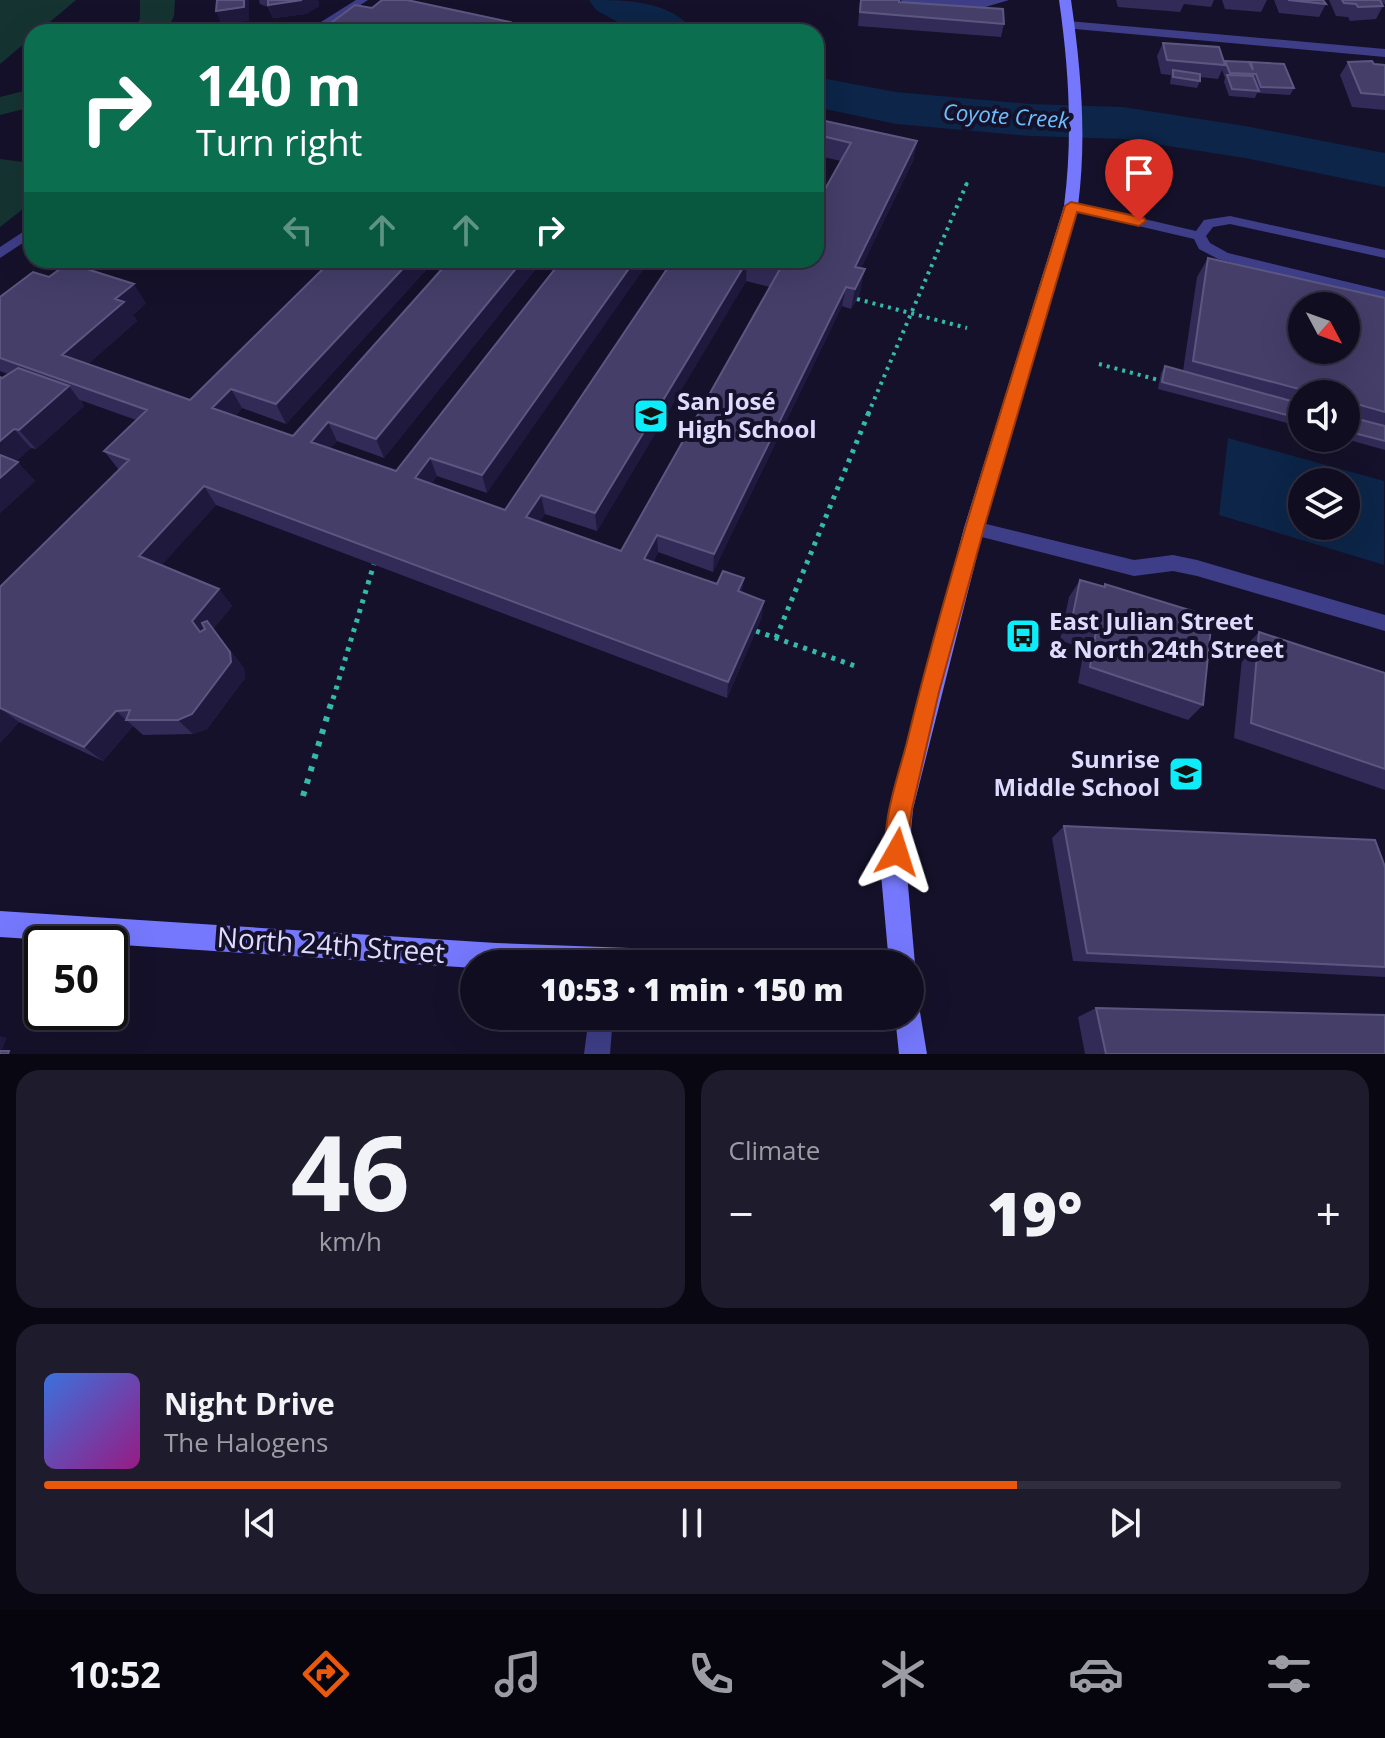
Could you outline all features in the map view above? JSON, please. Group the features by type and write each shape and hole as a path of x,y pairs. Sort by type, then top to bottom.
{"main road":[{"path":"901,950 894,874 901,809 974,528 1071,206 1076,179 1072,65 1065,0"},
{"name":"North 24th Street","path":"0,924 460,953"},
{"path":"910,1030 913,1054"}],"street":[{"path":"1068,25 1385,53"}],"lane":[{"path":"324,24 363,0"},
{"path":"905,0 982,5 1004,0"},
{"path":"1071,206 1199,236"},
{"path":"1199,236 1209,223 1230,220 1385,254"},
{"path":"0,254 24,236"},
{"path":"1199,236 1204,246 1223,256 1385,296"},
{"path":"974,528 1134,568 1173,563 1197,568 1385,623"},
{"path":"597,1054 600,1030"}],"path":[{"path":"776,638 910,312 968,181"},
{"path":"857,299 967,328"},
{"path":"1099,364 1176,384"},
{"path":"303,796 374,564"},
{"path":"756,631 858,667"}],"green space":[{"path":"0,0 76,0 48,24 24,24 24,44 0,64"},
{"path":"140,0 175,0 170,24 137,24 140,19"},
{"path":"24,91 24,109 0,115 0,97"},
{"path":"0,159 24,162 24,208 0,227"}],"water":[{"path":"1228,438 1337,468 1288,468 1288,536 1219,515"},
{"path":"1360,474 1384,481 1384,565 1302,540 1360,540"}],"building":[{"path":"217,0 244,0 244,7 216,11"},
{"path":"268,0 302,0 268,5"},
{"path":"382,0 407,0 510,22 330,24 355,5 372,8"},
{"path":"861,0 899,0 1003,9 1004,24 860,12"},
{"path":"1288,0 1323,0 1326,4"},
{"path":"1342,0 1380,0 1383,6 1358,7"},
{"path":"1163,43 1219,47 1225,65 1167,60"},
{"path":"1225,61 1249,62 1253,70 1251,62 1284,64 1294,88 1261,87 1256,74 1230,73"},
{"path":"1372,61 1385,65 1385,95 1361,93 1348,62"},
{"path":"1173,70 1200,74 1200,81 1173,77"},
{"path":"1227,75 1253,76 1259,91 1232,89"},
{"path":"824,121 917,141 855,267 865,269 855,289 846,287 714,554 657,535 644,559 717,584 723,571 744,578 738,591 764,601 728,682 204,486 139,556 219,589 192,621 200,632 205,629 202,623 207,621 230,652 231,662 192,714 178,720 126,720 130,710 116,711 84,747 0,708 0,587 129,460 104,451 147,410 0,358 0,297 33,272 49,277 61,268 84,268 134,284 115,299 124,302 62,355 190,400 324,268 404,268 276,404 231,389 212,408 293,436 443,268 516,268 376,439 328,422 311,442 396,471 556,268 629,268 482,475 430,458 415,478 505,510 668,268 743,268 595,513 541,495 526,517 621,551 780,269 776,268 824,268 824,191 851,143 824,136"},
{"path":"1208,258 1358,292 1288,292 1288,364 1360,364 1360,292 1385,298 1385,412 1360,405 1360,380 1288,380 1288,386 1193,361"},
{"path":"1165,366 1288,400 1288,415 1162,382"},
{"path":"18,368 69,386 19,430 14,429 0,441 0,377"},
{"path":"1360,420 1385,426 1385,441 1360,435"},
{"path":"0,455 18,462 0,478"},
{"path":"1080,580 1105,587 1105,584 1212,617 1203,705 1090,667 1096,632 1071,624"},
{"path":"1259,632 1385,673 1385,769 1251,723"},
{"path":"1064,826 1375,840 1385,867 1385,967 1087,953"},
{"path":"1096,1008 1385,1015 1385,1054 1106,1054"}],"waterway":[{"name":"Coyote Creek","path":"612,0 656,24"},
{"name":"Coyote Creek","path":"824,94 896,108 1030,120 1123,123 1245,142 1385,170"}],"place":[{"name":"San José High School","path":"651,416"},
{"name":"East Julian Street & North 24th Street","path":"1023,636"},
{"name":"Sunrise Middle School","path":"1186,774"}],"route":[{"path":"897,852 901,809 929,692 974,528 1071,206 1139,221"}]}
